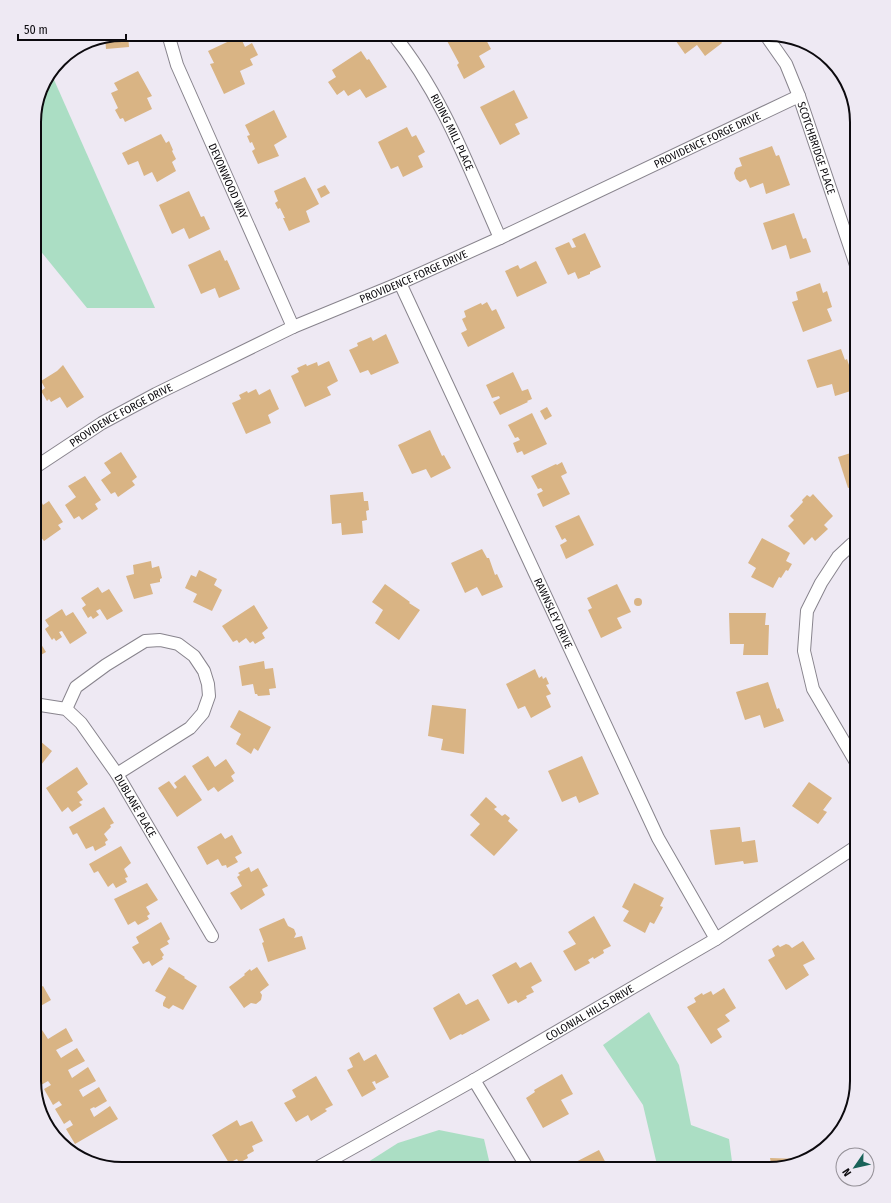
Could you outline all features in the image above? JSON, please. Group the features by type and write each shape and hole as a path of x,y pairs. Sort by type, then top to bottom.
{"street":[{"name":"DEVONWOOD WAY","path":"170,41 177,65 293,327"},
{"name":"RIDING MILL PLACE","path":"398,41 428,85 448,122 500,238"},
{"name":"SCOTCHBRIDGE PLACE","path":"770,41 786,64 800,96 850,247"},
{"name":"PROVIDENCE FORGE DRIVE","path":"41,464 109,420 156,394 293,327 400,283 500,238 800,96"},
{"name":"RAWNSLEY DRIVE","path":"400,283 658,838 716,939"},
{"path":"850,546 838,557 821,583 807,611 804,651 813,689 850,752"},
{"path":"41,705 66,709 76,687 106,665 145,641 160,640 178,644 194,656 204,671 208,684 209,696 203,713 190,728 117,774"},
{"name":"DUBLANE PLACE","path":"66,709 81,723 117,774 212,936"},
{"name":"COLONIAL HILLS DRIVE","path":"328,1162 474,1080 716,939 850,851"},
{"path":"474,1080 524,1162"}],"green space":[{"path":"54,79 155,308 87,308 41,252 41,117 47,91"},
{"path":"649,1012 679,1065 691,1125 729,1139 732,1162 656,1162 643,1105 603,1045"},
{"path":"439,1130 484,1139 489,1162 368,1162 398,1143"}],"building":[{"path":"129,41 129,47 106,49 106,43"},
{"path":"229,41 242,41 245,47 252,43 258,55 250,59 253,65 240,71 245,84 224,94 210,64 214,63 208,51"},
{"path":"447,41 487,41 491,49 479,56 485,67 464,79 457,65 459,63"},
{"path":"676,41 721,41 722,43 705,56 697,45 685,54"},
{"path":"361,51 367,60 369,59 387,87 366,98 360,89 348,96 344,90 337,95 328,82 336,77 332,70"},
{"path":"138,71 152,96 147,98 152,109 125,122 123,118 120,119 115,110 118,108 111,93 118,90 114,83"},
{"path":"514,90 528,118 515,124 520,134 500,145 480,107"},
{"path":"274,110 287,137 274,145 279,156 258,164 252,151 255,149 247,136 250,135 245,125"},
{"path":"407,127 412,137 416,135 425,152 418,156 423,167 403,177 398,166 391,169 378,142"},
{"path":"161,134 166,143 169,141 173,150 172,151 176,159 172,162 176,171 157,182 152,172 144,176 138,161 128,165 122,153"},
{"path":"772,146 776,156 779,155 790,185 766,194 763,183 750,188 746,179 740,182 736,179 734,173 736,168 742,166 739,158"},
{"path":"305,177 319,204 306,211 310,222 289,231 280,208 278,209 275,203 278,201 274,191"},
{"path":"325,185 330,193 321,198 317,189"},
{"path":"189,191 201,217 204,216 210,229 189,239 184,228 172,234 159,205"},
{"path":"794,213 803,239 806,238 811,252 790,259 786,245 772,250 763,223"},
{"path":"585,233 601,267 578,279 575,272 568,275 555,248 569,242 572,248 576,247 572,239"},
{"path":"220,250 225,261 227,260 240,289 219,298 215,288 201,294 188,265"},
{"path":"536,261 547,283 517,297 505,271 518,265 520,269"},
{"path":"820,283 823,293 827,291 832,307 827,309 832,321 803,332 792,302 798,300 796,292"},
{"path":"487,302 492,311 496,309 505,328 468,347 461,333 467,330 462,319 466,317 464,311 481,303 482,305"},
{"path":"386,334 399,363 371,375 368,370 360,373 349,350 358,346 357,343 371,337 373,341"},
{"path":"841,349 850,368 850,391 835,396 832,384 817,388 807,360"},
{"path":"329,361 338,381 327,387 331,395 305,407 291,376 299,372 297,368 306,364 307,366 317,362 318,366"},
{"path":"63,365 84,397 67,408 60,397 51,402 49,399 47,401 41,391 45,388 41,381 57,371"},
{"path":"513,372 522,391 528,389 532,399 500,415 493,402 500,398 499,396 492,398 486,385"},
{"path":"256,389 259,395 270,389 279,409 268,415 271,423 246,434 232,403 241,399 239,395"},
{"path":"547,407 552,416 545,420 540,411"},
{"path":"532,413 547,444 524,455 522,451 517,453 513,443 520,440 518,437 515,438 508,425"},
{"path":"430,430 442,456 444,455 451,468 431,478 426,469 412,474 398,445"},
{"path":"121,452 137,477 132,481 135,485 118,497 115,492 111,494 101,480 111,473 104,463"},
{"path":"850,453 850,487 848,488 838,457"},
{"path":"562,462 567,473 561,476 570,494 543,507 537,494 543,491 541,488 538,489 531,476"},
{"path":"85,476 101,500 95,504 98,509 82,520 79,516 74,519 65,505 76,497 68,486"},
{"path":"363,492 364,501 368,501 369,510 366,511 367,520 362,521 363,533 342,535 341,523 332,524 330,495"},
{"path":"813,494 833,516 824,525 828,529 815,541 812,537 804,545 788,526 794,520 790,516 803,502 802,500 807,495 810,497"},
{"path":"41,501 43,505 49,501 63,522 58,525 61,529 44,541 41,537"},
{"path":"579,515 594,545 566,559 560,545 567,541 565,538 562,540 555,526"},
{"path":"762,538 790,553 786,561 792,564 781,578 779,577 773,588 751,577 756,568 748,563"},
{"path":"482,549 487,558 489,558 495,575 497,574 503,587 482,596 477,587 465,593 451,563"},
{"path":"151,561 152,568 159,566 162,578 160,579 160,582 150,584 153,594 134,599 126,576 134,574 133,565"},
{"path":"199,570 217,579 214,585 222,590 212,611 193,602 197,594 185,588 191,575 196,577"},
{"path":"385,584 420,610 399,640 375,623 383,610 372,602"},
{"path":"617,584 631,612 617,618 622,628 601,638 588,610 592,608 587,598"},
{"path":"98,587 102,593 109,589 123,611 107,620 100,609 96,611 99,615 93,619 91,616 88,618 82,608 86,605 81,598"},
{"path":"638,598 641,599 641,605 638,606 635,605 634,602 635,599"},
{"path":"254,605 268,628 262,633 265,638 255,644 253,641 250,643 246,638 239,643 237,640 233,642 222,626"},
{"path":"62,609 66,616 73,612 87,633 70,644 62,631 59,632 62,637 56,641 54,638 52,640 45,629 49,626 45,620"},
{"path":"729,613 766,613 765,625 769,625 768,655 743,655 744,644 730,644"},
{"path":"41,644 46,652 41,655"},
{"path":"264,661 265,669 273,668 276,688 269,689 270,695 258,696 255,694 253,684 242,686 239,666"},
{"path":"535,669 539,678 542,676 543,679 546,677 549,684 546,685 551,694 546,696 551,707 531,718 525,706 518,709 506,684"},
{"path":"768,682 777,709 779,708 784,721 764,728 760,715 745,720 736,692"},
{"path":"432,705 466,709 464,754 441,750 443,739 428,736"},
{"path":"239,710 271,727 258,751 254,748 251,754 236,744 241,734 230,727"},
{"path":"41,742 52,751 41,765"},
{"path":"208,756 215,767 226,759 235,773 231,776 234,781 218,792 214,787 208,791 192,766"},
{"path":"582,756 599,794 579,803 576,796 562,802 548,771"},
{"path":"77,767 88,784 77,792 83,800 79,802 82,805 72,812 68,807 62,812 46,788"},
{"path":"185,775 202,800 177,817 158,788 169,781 175,789 177,787 174,783"},
{"path":"809,782 832,798 823,810 827,812 818,824 792,806"},
{"path":"486,797 497,807 494,809 502,816 505,814 510,818 508,821 518,830 494,856 470,835 480,824 470,815"},
{"path":"104,807 114,823 110,825 111,827 104,834 108,840 105,842 106,845 95,851 93,846 86,849 77,833 73,835 69,827"},
{"path":"740,827 742,842 755,840 758,862 744,864 743,861 715,865 710,830"},
{"path":"221,833 225,839 232,835 242,853 235,857 238,862 227,868 226,865 222,866 218,859 207,865 197,847"},
{"path":"121,846 131,863 124,869 128,877 125,878 127,882 116,888 113,883 108,887 98,871 94,873 89,864"},
{"path":"249,867 251,872 258,868 268,886 262,889 265,895 241,910 230,893 242,886 237,877 240,875 238,873"},
{"path":"147,883 158,900 146,907 150,914 147,916 149,919 138,925 135,921 128,925 114,899"},
{"path":"634,883 664,898 660,906 663,907 654,924 650,922 645,933 623,921 629,911 622,907"},
{"path":"594,916 611,946 603,950 604,953 594,959 593,957 588,960 590,963 575,971 563,951 576,944 568,932"},
{"path":"284,918 288,926 294,929 296,934 294,938 302,936 306,949 268,962 262,943 264,942 259,929"},
{"path":"161,922 170,939 167,941 169,944 160,949 164,955 162,957 163,959 152,966 149,961 143,964 132,947 139,943 136,937"},
{"path":"803,941 815,959 803,965 809,975 786,990 768,960 775,956 772,949 778,945 780,947 786,944 792,948"},
{"path":"516,962 520,968 531,962 542,981 531,987 534,992 526,996 527,998 518,1003 516,1000 508,1004 492,975"},
{"path":"169,967 197,986 183,1010 173,1005 169,1009 163,1006 166,997 155,991"},
{"path":"257,967 269,985 260,992 262,995 261,1000 256,1004 251,1003 244,1008 229,987 245,975 244,974 250,969 251,971"},
{"path":"43,986 51,1000 41,1006 41,987"},
{"path":"724,988 736,1008 725,1015 730,1021 717,1029 722,1037 711,1044 687,1007 696,1002 694,998 702,993 703,995 711,991 713,995"},
{"path":"459,993 466,1005 478,999 490,1020 450,1040 433,1008"},
{"path":"66,1028 73,1041 56,1050 61,1058 77,1048 85,1061 68,1070 72,1078 88,1067 96,1081 79,1090 83,1097 99,1087 107,1101 95,1108 90,1109 94,1117 110,1106 118,1119 75,1144 66,1129 73,1125 70,1120 64,1124 55,1109 62,1105 59,1101 53,1105 44,1089 51,1085 48,1081 41,1085 41,1031 48,1039"},
{"path":"359,1052 364,1061 376,1054 389,1077 376,1084 375,1081 372,1082 376,1089 362,1097 347,1070 353,1067 349,1058"},
{"path":"562,1074 573,1094 561,1100 569,1114 543,1128 526,1098 535,1092 534,1090"},
{"path":"316,1076 333,1105 325,1109 327,1111 311,1121 308,1115 296,1122 284,1103 296,1097 292,1090"},
{"path":"237,1120 240,1126 252,1121 263,1141 252,1146 254,1151 247,1155 248,1158 241,1162 238,1162 237,1159 228,1162 212,1135"},
{"path":"599,1150 605,1162 576,1162"},
{"path":"770,1158 792,1159 780,1161 771,1162"}]}
